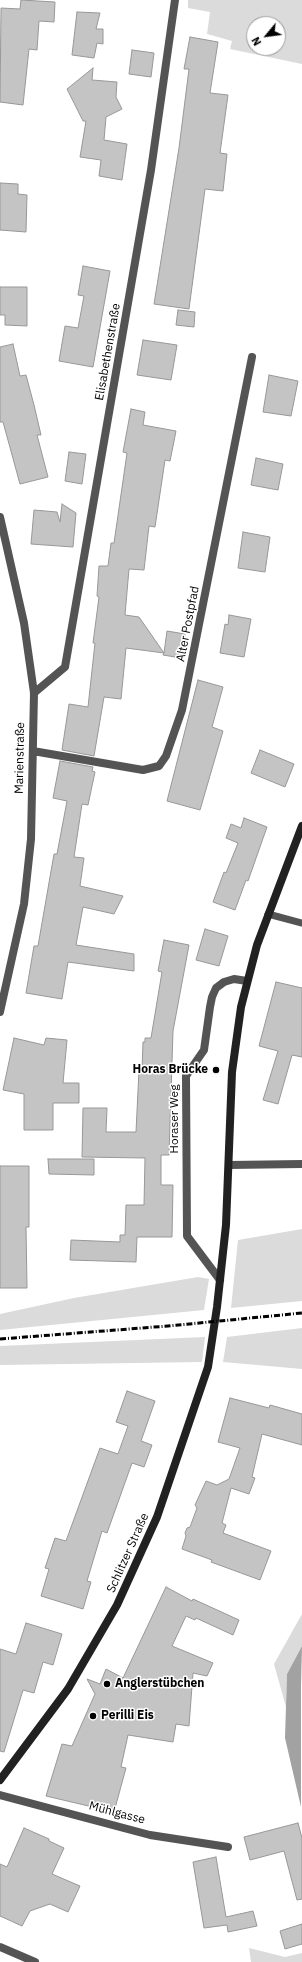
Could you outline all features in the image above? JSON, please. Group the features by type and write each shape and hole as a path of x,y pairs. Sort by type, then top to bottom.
{"main road":[{"path":"220,1280 226,1225 232,1072 246,981 268,914 302,826"},
{"name":"Schlitzer Straße","path":"0,1780 68,1689 94,1647 138,1563 173,1474 208,1366 220,1280"}],"street":[{"name":"Elisabethenstraße","path":"34,693 65,668 146,200 175,0"},
{"name":"Alter Postpfad","path":"33,751 143,770 158,766 166,756 182,710 252,357"},
{"name":"Marienstraße","path":"0,517 24,623 34,693 30,838 24,904 1,1000 0,1012"},
{"name":"Horaser Weg","path":"220,1280 187,1236 186,1076 204,1050 210,1007 216,988 224,982 234,979 246,981"},
{"path":"229,1165 302,1164"},
{"name":"Mühlgasse","path":"0,1795 150,1835 228,1847"},
{"path":"0,1946 35,1962"}],"lane":[{"path":"268,914 302,922"}],"shaded area":[{"path":"188,0 302,0 302,64 264,56 286,56 286,16 246,16 246,52 230,49 232,41 207,34 210,12 188,8"},
{"path":"302,1229 302,1301 231,1308 238,1240"},
{"path":"198,1277 209,1279 204,1310 0,1330 0,1314 74,1298"},
{"path":"302,1328 302,1369 223,1362 227,1337"},
{"path":"205,1337 202,1362 0,1365 0,1346"},
{"path":"302,1614 302,1646 287,1674 286,1707 274,1664"},
{"path":"302,1646 301,1807 285,1738 287,1674"},
{"path":"249,1948 285,1957 302,1953 302,1962 251,1962"}],"building":[{"path":"21,0 55,2 54,22 39,21 37,50 29,49 23,105 0,102 1,8 20,9"},
{"path":"77,12 100,13 96,29 103,29 103,44 97,43 94,58 72,55"},
{"path":"190,37 218,42 210,93 228,95 220,153 227,154 223,191 205,189 189,309 154,304 179,148 189,69 184,69"},
{"path":"132,50 154,53 151,77 129,74"},
{"path":"93,68 92,80 117,82 116,97 122,109 106,117 104,140 127,144 122,180 99,176 101,160 80,157 86,121 83,121 67,89"},
{"path":"0,183 18,184 18,194 27,195 26,232 0,230"},
{"path":"83,266 110,271 93,367 59,361 65,326 78,328 84,296 78,295"},
{"path":"0,287 27,287 27,326 5,325 5,315 0,315"},
{"path":"178,310 195,312 194,327 176,325"},
{"path":"143,340 177,345 171,380 137,375"},
{"path":"13,344 20,376 26,375 34,405 41,435 37,435 48,477 20,484 3,422 0,422 0,347"},
{"path":"269,375 298,381 291,416 263,412"},
{"path":"131,409 145,412 143,425 176,431 170,461 165,460 155,527 149,526 144,570 129,569 125,615 139,617 164,653 126,648 121,699 104,697 94,756 62,750 69,704 88,707 95,643 93,643 99,597 97,596 99,566 108,566 111,543 114,543 127,453 123,452"},
{"path":"69,452 86,454 82,484 65,481"},
{"path":"256,458 283,464 278,490 251,485"},
{"path":"62,504 76,513 73,547 31,544 34,510 57,512 60,522"},
{"path":"243,532 270,537 265,572 238,568"},
{"path":"229,615 251,619 244,657 220,653 225,624 228,625"},
{"path":"167,631 185,634 181,658 163,655"},
{"path":"198,680 223,687 212,727 223,731 200,810 167,801"},
{"path":"260,750 294,764 285,787 251,773"},
{"path":"60,761 93,767 92,771 95,772 88,805 82,804 74,857 84,858 80,886 123,896 114,914 83,907 76,945 134,954 134,971 68,962 62,999 26,993 34,946 38,946 54,854 57,854 67,801 53,798"},
{"path":"244,818 267,827 248,881 246,880 235,910 213,902 224,872 226,873 238,843 226,838 231,824 241,828"},
{"path":"205,929 228,936 219,966 196,960"},
{"path":"164,940 189,945 173,1031 169,1155 161,1155 161,1185 173,1185 172,1237 137,1237 136,1262 70,1260 71,1240 120,1242 120,1235 125,1235 126,1205 144,1205 145,1158 82,1157 83,1108 107,1108 106,1132 136,1132 139,1070 142,1070 143,1042 145,1042 145,1038 151,1038 162,972 158,971"},
{"path":"276,982 302,988 302,1057 292,1055 278,1104 263,1100 278,1051 259,1046"},
{"path":"14,1038 44,1045 46,1038 67,1040 63,1083 79,1083 79,1103 53,1103 53,1130 24,1130 24,1094 3,1090"},
{"path":"48,1159 94,1159 94,1175 49,1174"},
{"path":"0,1166 29,1166 29,1227 26,1227 27,1288 0,1288"},
{"path":"127,1391 155,1401 141,1441 152,1445 144,1467 132,1463 107,1533 102,1531 87,1581 91,1582 83,1609 41,1596 49,1569 45,1568 55,1538 66,1541 100,1448 118,1454 128,1426 116,1422"},
{"path":"230,1398 269,1408 270,1405 302,1414 302,1445 262,1434 252,1477 255,1478 249,1494 231,1488 222,1523 226,1525 223,1533 271,1551 260,1580 211,1562 212,1560 182,1549 186,1536 185,1533 187,1528 190,1527 197,1508 195,1505 206,1481 217,1485 229,1479 240,1448 218,1442"},
{"path":"166,1587 192,1601 193,1599 239,1620 233,1635 196,1618 195,1620 186,1616 172,1646 213,1663 207,1676 193,1673 189,1726 176,1724 173,1742 128,1735 121,1767 126,1768 114,1812 46,1796 62,1744 72,1746 95,1694 87,1679 100,1684 106,1669 123,1678"},
{"path":"26,1623 62,1634 53,1665 43,1662 34,1693 23,1690 4,1752 0,1751 0,1649 16,1654"},
{"path":"298,1823 302,1838 302,1899 297,1900 284,1851 250,1860 244,1837"},
{"path":"24,1828 49,1839 49,1841 64,1848 52,1874 80,1886 68,1912 50,1904 30,1911 22,1926 0,1916 0,1864 7,1867"},
{"path":"216,1857 226,1917 253,1911 257,1926 228,1932 227,1925 204,1928 193,1862"},
{"path":"302,1924 302,1944 285,1949 280,1931"}],"railway":[{"path":"0,1339 168,1326 302,1313"}],"place":[{"name":"Horas Brücke","path":"216,1070"},
{"name":"Anglerstübchen","path":"107,1684"},
{"name":"Perilli Eis","path":"93,1716"}]}
